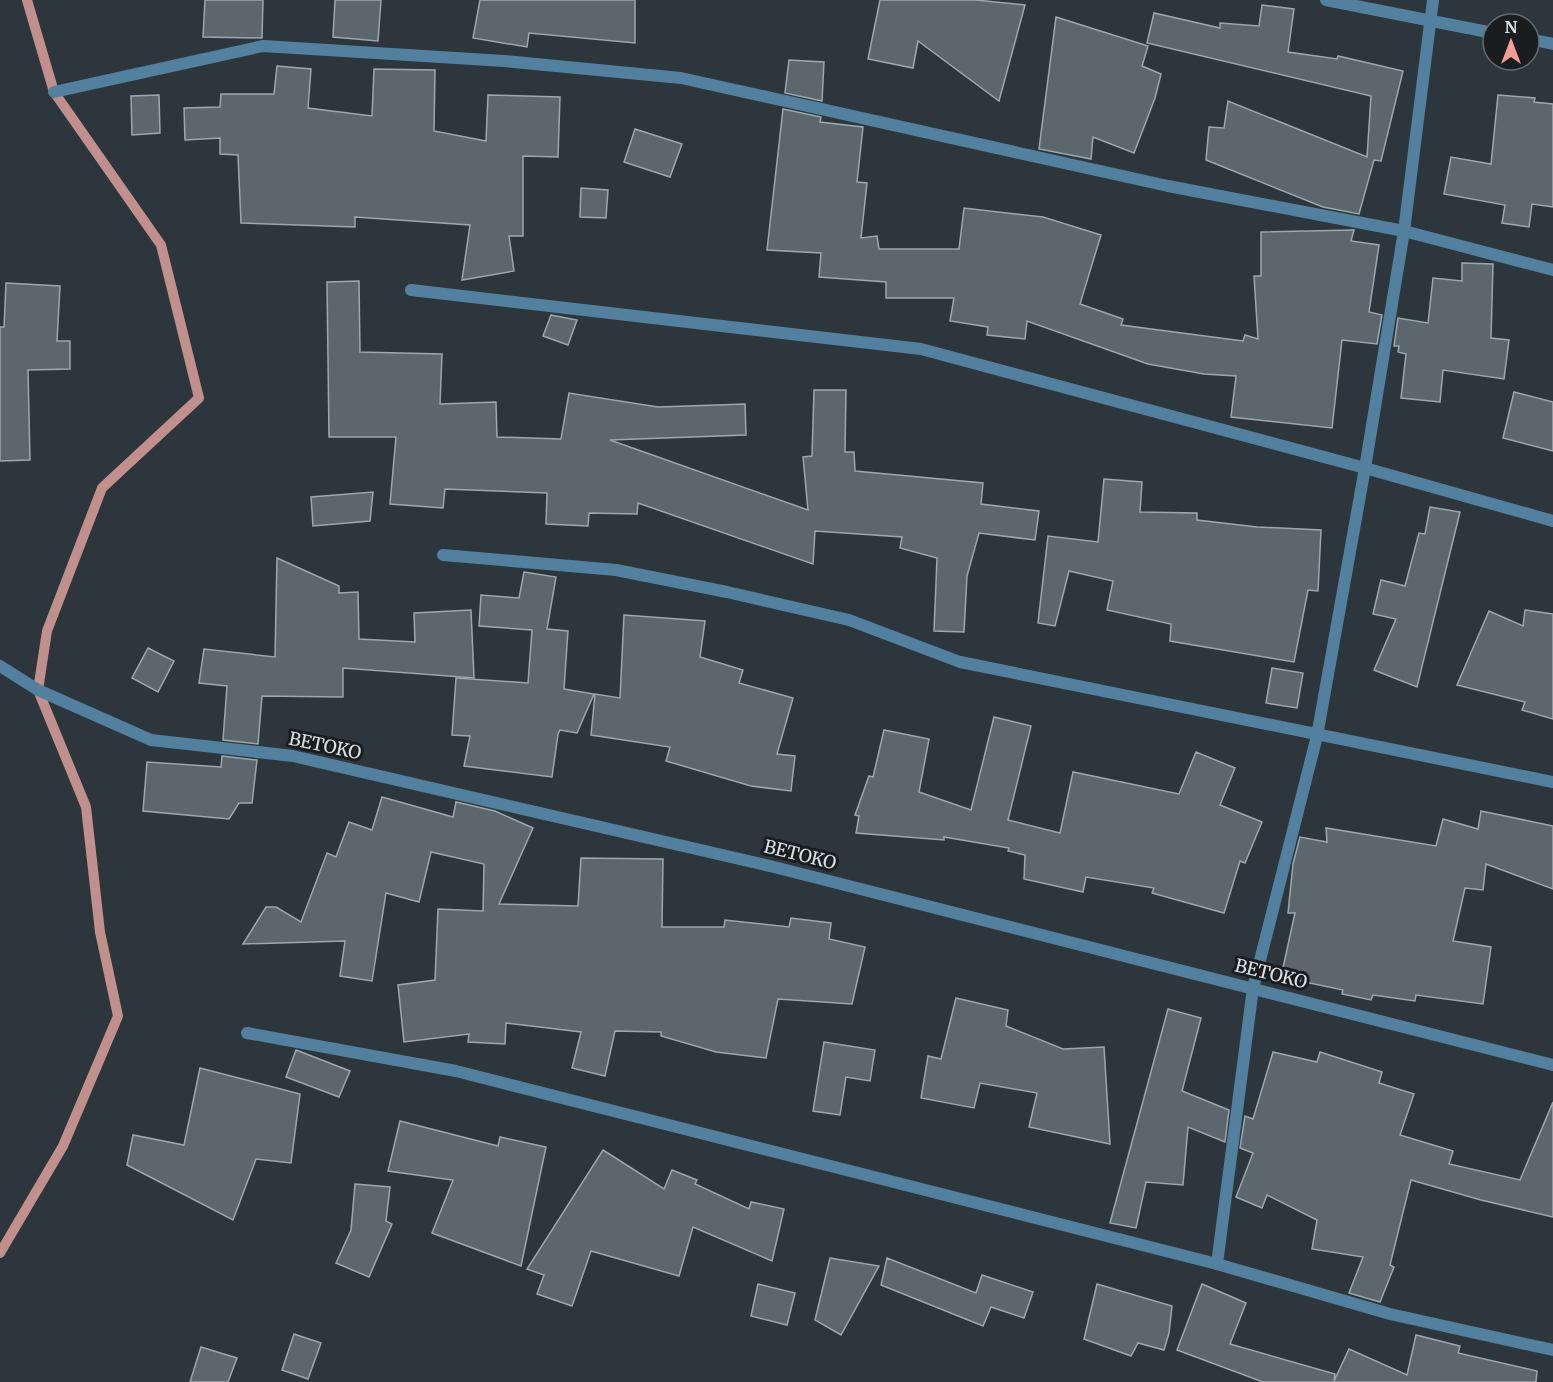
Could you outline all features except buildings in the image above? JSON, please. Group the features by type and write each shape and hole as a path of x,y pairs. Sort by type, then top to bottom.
{"street":[{"path":"1326,0 1481,31"},
{"path":"1217,1264 1253,988 1317,736 1365,468 1404,231 1428,21 1433,0"},
{"path":"54,92 263,46 504,61 681,78 1168,186 1404,231 1553,270"},
{"path":"411,290 921,349 1365,468 1553,522"},
{"path":"443,555 616,570 727,592 849,620 960,662 1553,782"},
{"name":"BETOKO","path":"0,666 38,690 151,740 305,759 774,867 1553,1065"},
{"path":"247,1033 456,1071 1217,1264 1390,1314 1553,1350"}],"waterway":[{"path":"0,1253 63,1146 118,1016 100,932 86,807 38,690 47,631 102,488 199,398 161,245 54,92 27,0"}]}
